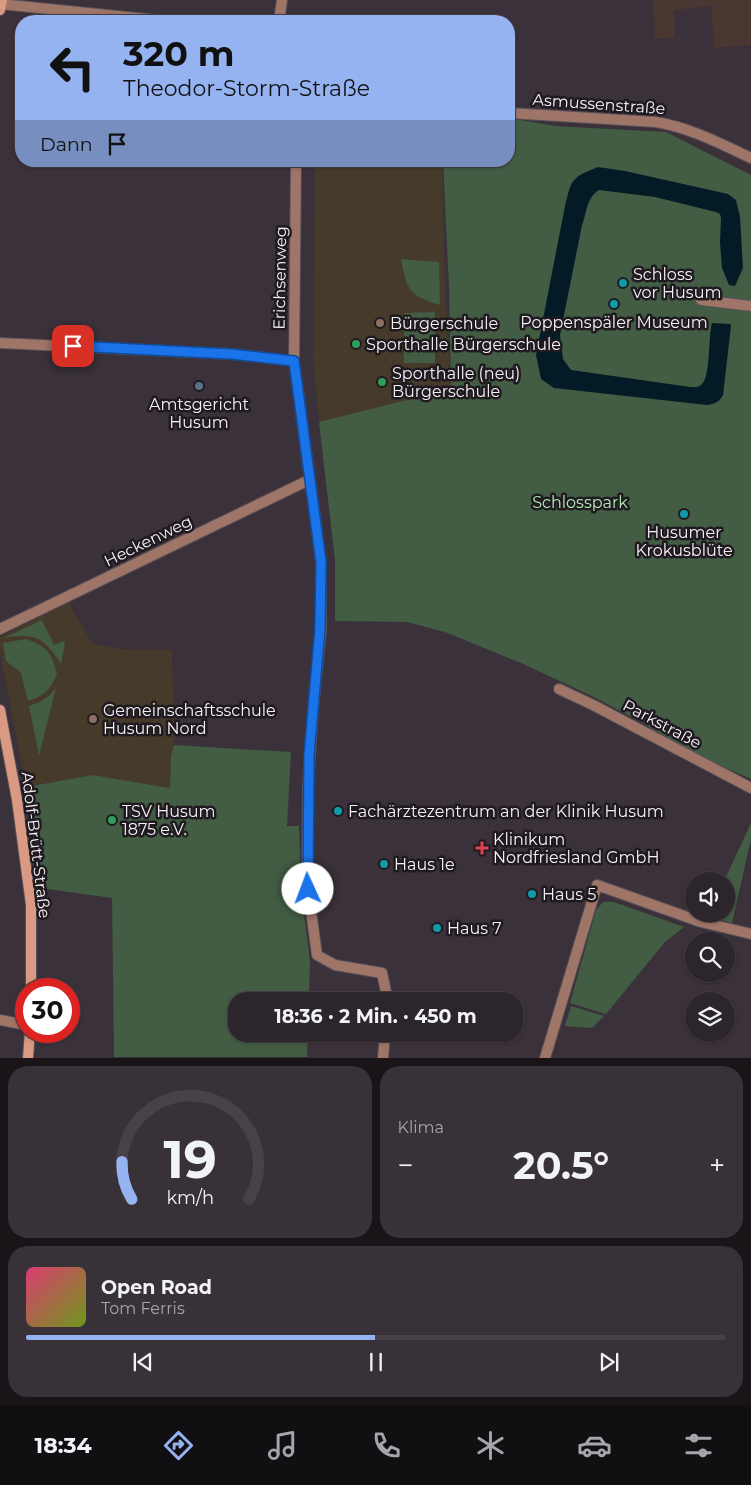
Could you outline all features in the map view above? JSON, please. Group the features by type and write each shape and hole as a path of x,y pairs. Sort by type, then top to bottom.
{"main road":[{"name":"Adolf-Brütt-Straße","path":"0,710 3,736 17,800 31,905 30,978"},
{"path":"28,1058 29,1043"}],"street":[{"path":"280,15 282,0"},
{"path":"1,5 104,15"},
{"name":"Asmussenstraße","path":"515,113 656,122 686,128 751,158"},
{"name":"Erichsenweg","path":"296,167 294,361 321,562 320,628 312,712 308,786 307,881 317,955 336,965 382,974 386,992"},
{"path":"701,300 751,306"},
{"path":"0,343 231,354 294,361"},
{"name":"Heckenweg","path":"0,629 309,480"},
{"name":"Parkstraße","path":"559,689 751,788"},
{"path":"545,1058 597,885 702,922 751,934"},
{"path":"0,1020 15,1023"},
{"path":"383,1058 384,1042"}],"shaded area":[{"path":"653,0 751,0 751,45 714,48 711,6 674,10 675,38 655,39"},
{"name":"Bürgerschule","path":"315,167 442,167 445,288 451,389 319,422 313,358"},
{"name":"Gemeinschaftsschule Husum Nord","path":"68,602 92,643 119,649 172,650 174,745 171,756 170,788 93,775 26,787 0,653 0,637"}],"green space":[{"name":"Schlosspark","path":"515,119 555,126 666,132 751,175 751,779 696,755 596,698 521,663 445,632 407,622 335,621 335,560 319,422 451,389 449,287 443,167 515,167"},
{"path":"401,259 439,262 440,305 421,298 411,290 405,278"},
{"path":"435,312 435,363 404,363 404,313"},
{"path":"42,620 54,645 63,641 65,644 61,664 49,648 38,639 24,636 4,638"},
{"path":"26,639 47,651 53,660 57,674 46,691 28,701 21,673 6,661 3,643"},
{"path":"56,688 39,756 29,706 44,699"},
{"path":"174,745 291,752 287,826 299,826 301,890 310,961 309,992 228,992 228,1042 308,1042 307,1057 114,1057 112,898 40,888 26,787 93,775 170,788 171,756"},
{"path":"751,823 751,839 735,910 735,872 728,872"},
{"path":"603,902 614,902 684,927 665,942 606,1014 570,1003 596,910"},
{"path":"571,1006 604,1016 592,1028 565,1026"}],"water":[{"path":"598,167 625,171 728,194 736,200 740,217 743,268 735,286 729,285 722,268 720,214 655,197 599,190 589,201 582,225 560,335 563,359 571,370 697,387 704,381 706,374 712,323 730,324 723,395 715,403 707,405 554,388 541,379 536,355 567,197 574,180"}],"place":[{"name":"Schloss vor Husum","path":"623,283"},
{"name":"Poppenspäler Museum","path":"614,304"},
{"name":"Bürgerschule","path":"380,323"},
{"name":"Sporthalle Bürgerschule","path":"356,344"},
{"name":"Sporthalle (neu) Bürgerschule","path":"382,382"},
{"name":"Amtsgericht Husum","path":"199,386"},
{"name":"Husumer Krokusblüte","path":"684,514"},
{"name":"Gemeinschaftsschule Husum Nord","path":"93,719"},
{"name":"Fachärztezentrum an der Klinik Husum","path":"338,811"},
{"name":"TSV Husum 1875 e.V.","path":"112,820"},
{"name":"Klinikum Nordfriesland GmbH","path":"482,848"},
{"name":"Haus 1e","path":"384,864"},
{"name":"Haus 5","path":"532,894"},
{"name":"Haus 7","path":"437,928"}],"route":[{"path":"73,346 231,354 294,361 321,562 320,628 309,756 308,889"}]}
